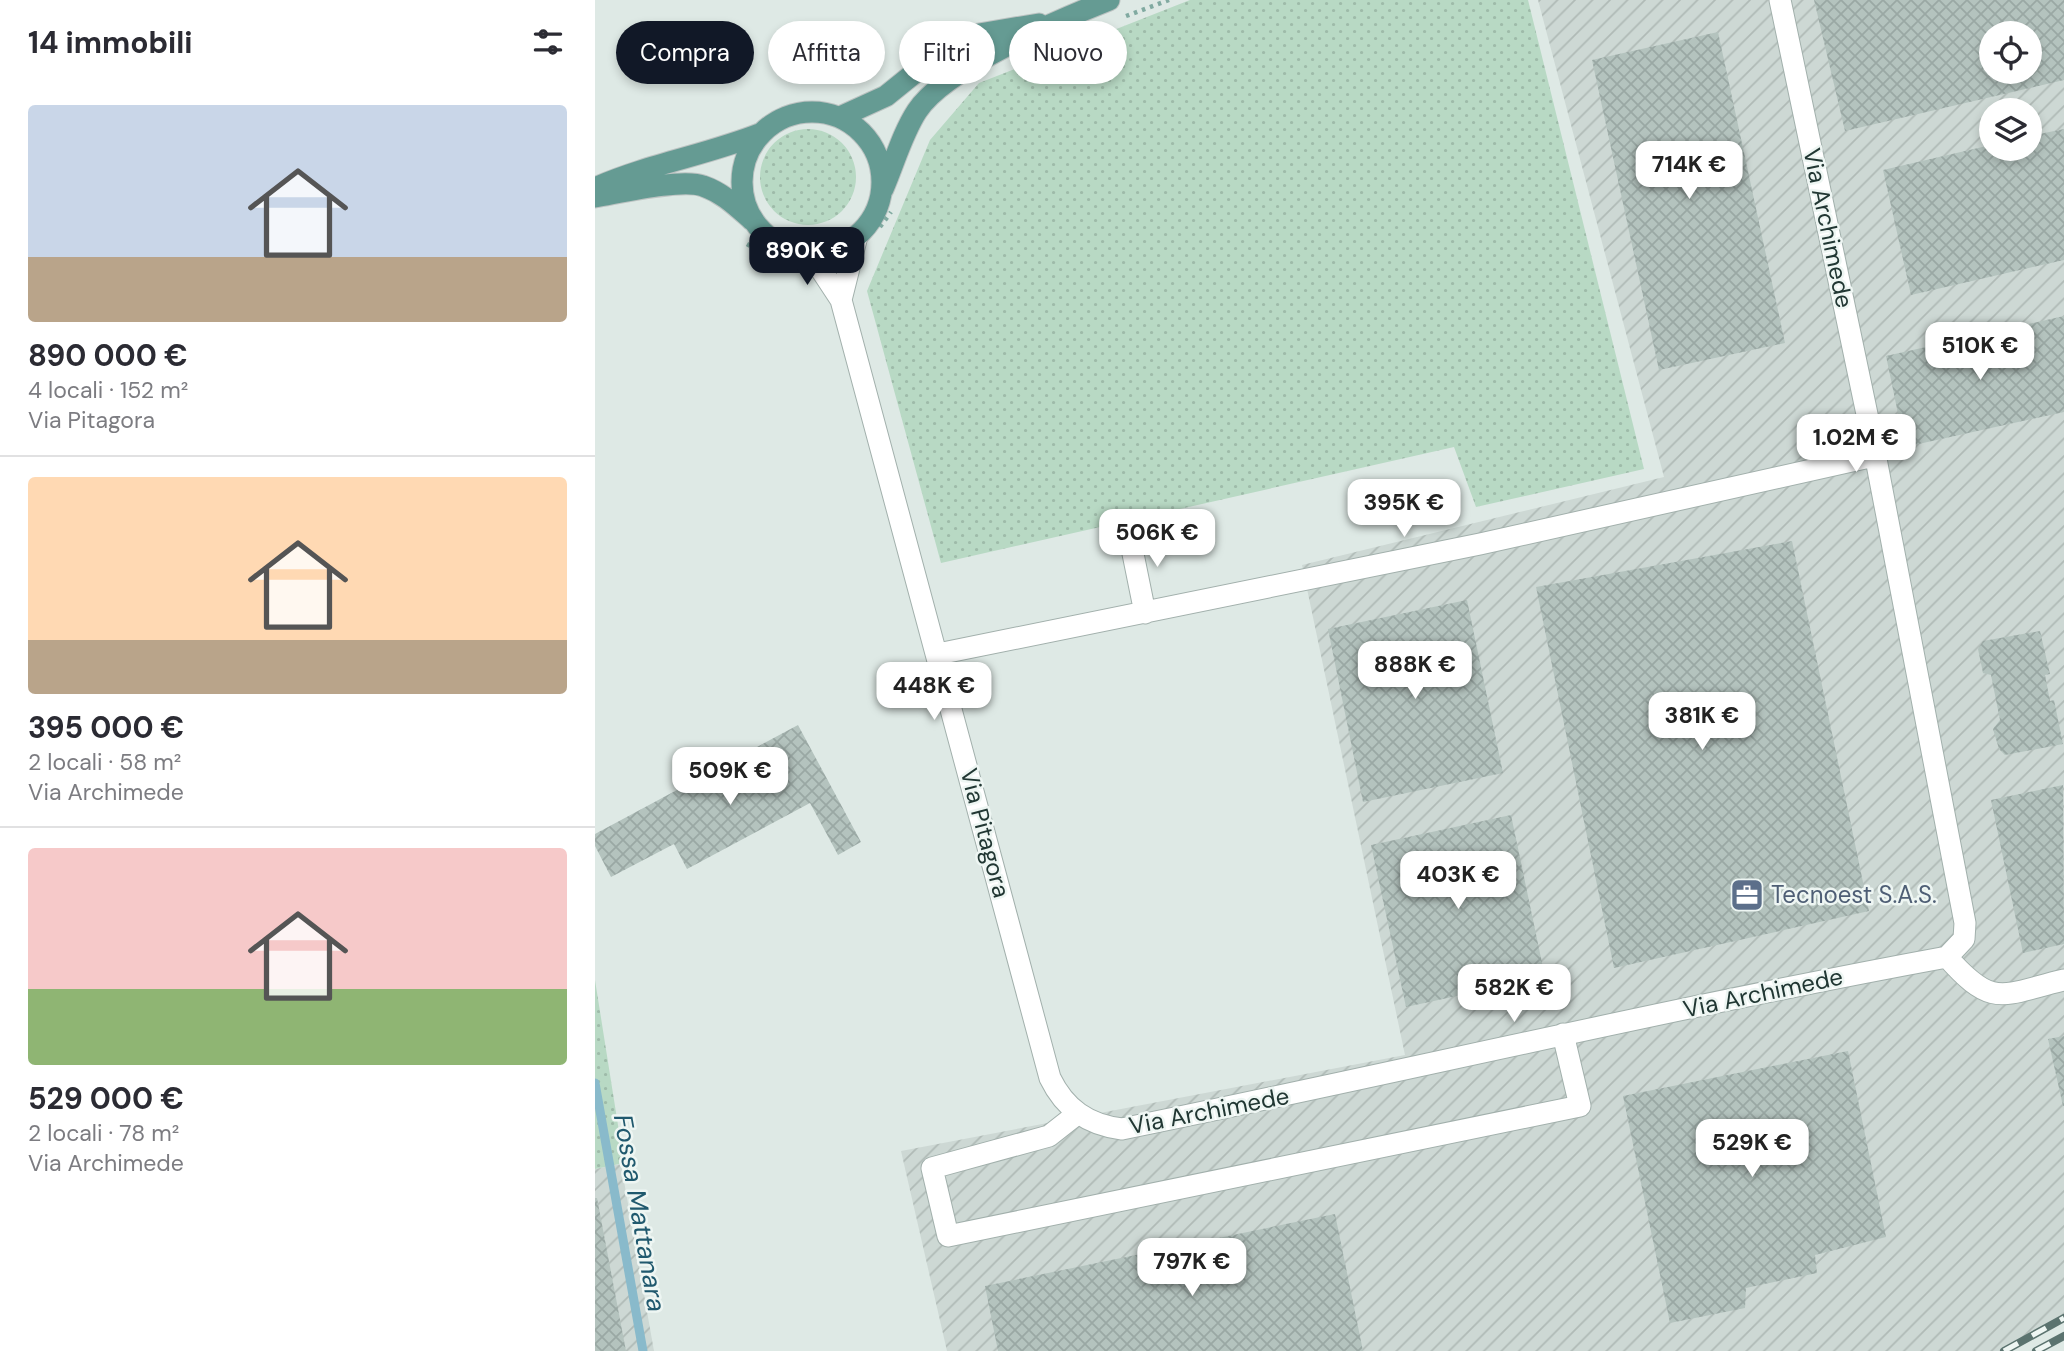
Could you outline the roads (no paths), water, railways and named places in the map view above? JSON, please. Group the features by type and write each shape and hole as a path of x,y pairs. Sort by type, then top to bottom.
{"main road":[{"path":"1055,21 1109,0"},
{"path":"839,117 886,96 925,62 955,45 979,34 1009,29"},
{"path":"595,197 700,184 726,197 767,236 797,251 828,250 856,236 868,225 918,110 951,76 1009,45"},
{"path":"755,223 746,206 742,186 744,166 751,147 775,122 798,114 823,113 839,117 856,127 873,149 882,175 881,194"},
{"path":"595,188 633,171 696,157 762,133"}],"street":[{"name":"Via Archimede","path":"1077,1114 1106,1127 1122,1129 1374,1077 1563,1034 1947,957 1964,939 1965,923 1874,456 1780,0"},
{"name":"Via Pitagora","path":"841,300 856,236"},
{"name":"Via Pitagora","path":"797,251 815,262 841,300 1050,1079 1066,1104 1077,1114"},
{"path":"938,654 1480,544 1874,456"},
{"path":"1129,534 1145,613"},
{"path":"1947,957 1971,984 1988,993 2007,993 2064,980"},
{"path":"1077,1114 1049,1136 932,1168 948,1236 1580,1106 1563,1034"}],"waterway":[{"name":"Fossa Mattanara","path":"595,1083 643,1351"}],"railway":[{"path":"2004,1351 2064,1318"},
{"path":"2036,1351 2064,1336"}],"place":[{"name":"Tecnoest S.A.S.","path":"1747,895"}]}
